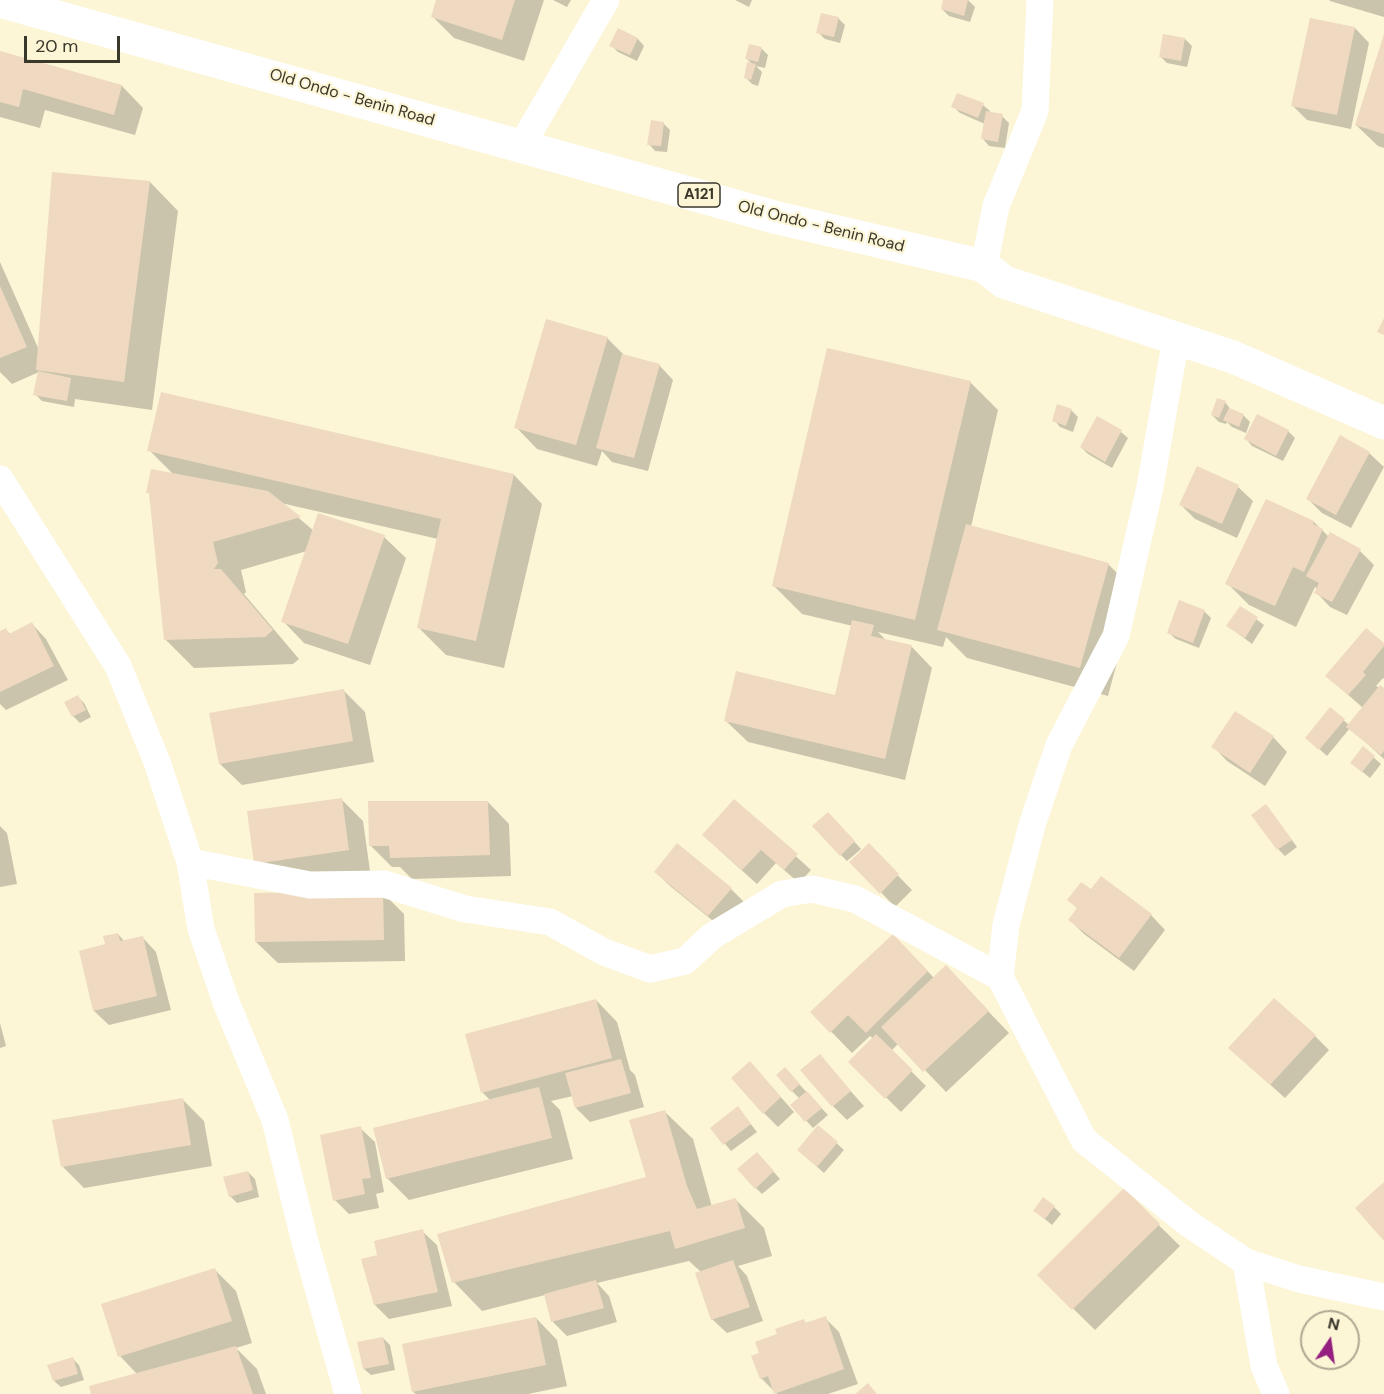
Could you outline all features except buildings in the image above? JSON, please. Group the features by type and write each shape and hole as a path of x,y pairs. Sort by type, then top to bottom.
{"main road":[{"name":"Old Ondo - Benin Road","path":"0,1 778,218 984,266 1004,282 1233,357 1384,423"}],"street":[{"path":"522,145 606,0"},
{"path":"984,266 996,206 1035,111 1040,0"},
{"path":"1176,339 1150,487 1116,636 1059,745 1032,825 1006,925 1000,977 1084,1140 1189,1224 1246,1262 1299,1279 1384,1298"},
{"path":"1,483 118,666 157,762 190,862 201,929 226,1002 275,1120 305,1242 348,1394"},
{"path":"190,862 310,885 384,884 465,909 550,922 604,952 650,969 686,961 712,936 782,894 812,889 855,899 1000,977"},
{"path":"1246,1262 1264,1366 1276,1394"}]}
